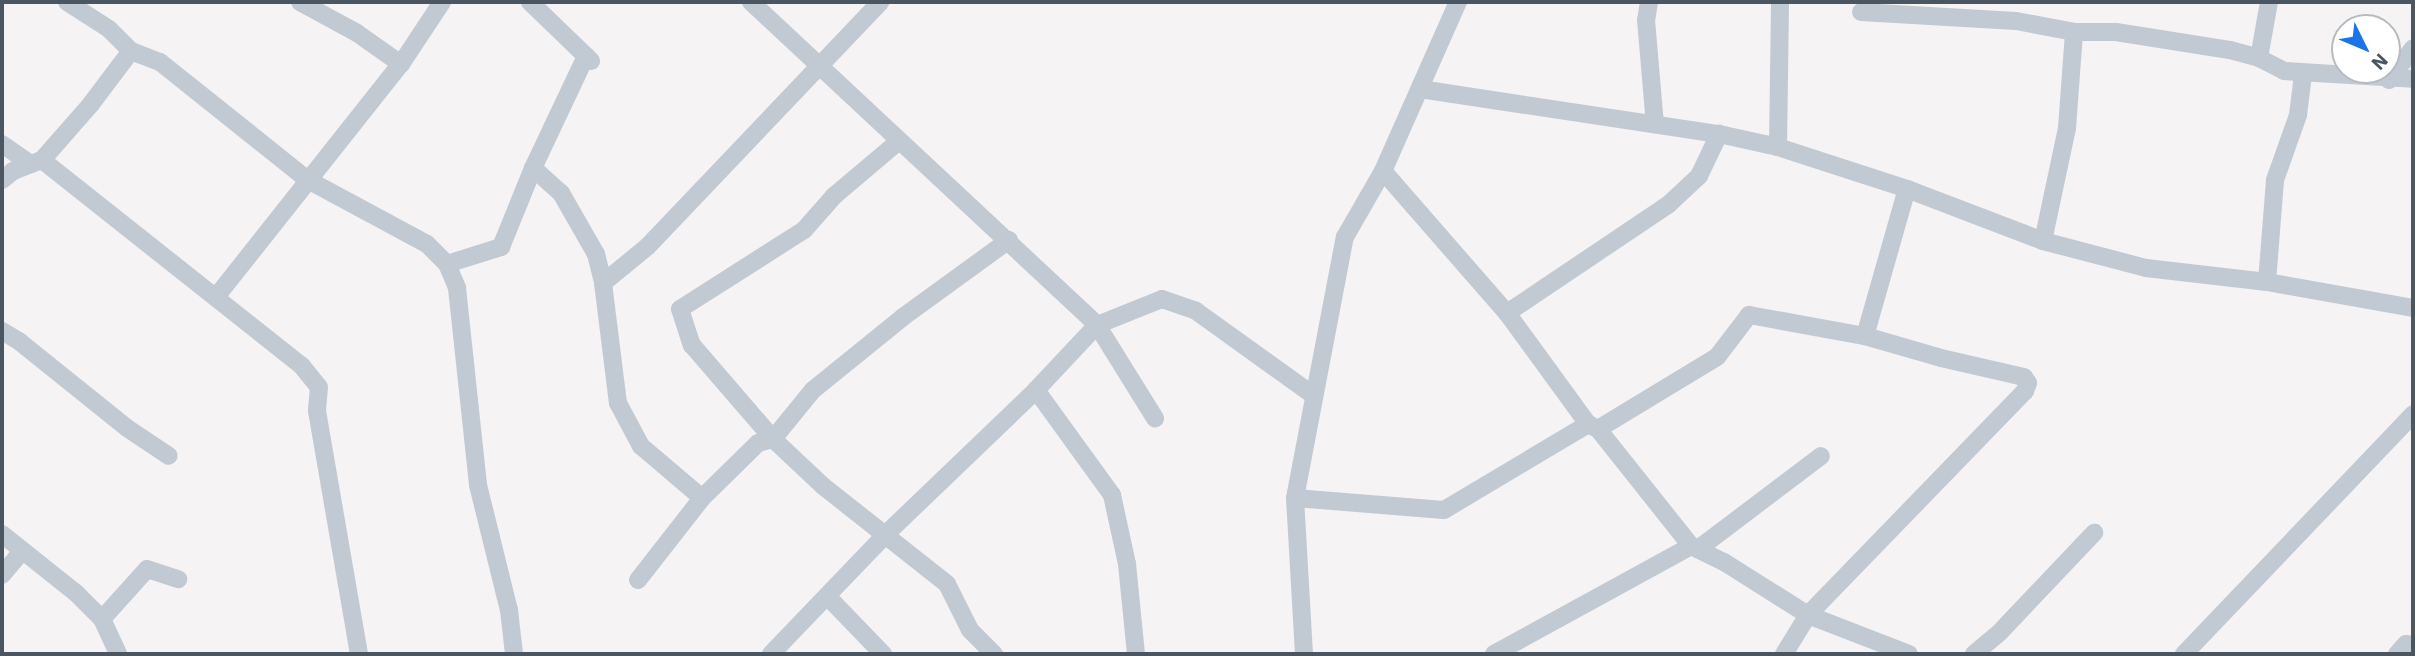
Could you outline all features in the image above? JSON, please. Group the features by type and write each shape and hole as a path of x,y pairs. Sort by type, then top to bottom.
{"street":[{"path":"67,2 108,29 131,51 160,62 308,180 426,244 447,264 457,288 478,485 507,599 514,654"},
{"path":"300,2 357,33 401,64"},
{"path":"216,298 401,64 442,2"},
{"path":"447,264 501,247 533,168 589,59 530,2"},
{"path":"751,2 1097,325 1155,418"},
{"path":"603,283 648,246 880,2"},
{"path":"1304,654 1295,498 1345,237 1384,171 1458,2"},
{"path":"1649,2 1646,20 1655,124"},
{"path":"1778,147 1780,2"},
{"path":"2259,58 2269,2"},
{"path":"1861,12 2017,21 2074,32 2116,32 2230,50 2259,58 2284,71 2331,76"},
{"path":"2043,241 2067,128 2074,32"},
{"path":"2401,64 2413,48"},
{"path":"131,51 91,104 36,162 7,175 5,148 36,162 216,298 301,365 319,387 317,411 331,479 359,654"},
{"path":"2267,282 2275,180 2298,115 2303,74"},
{"path":"1420,89 1719,134 1778,147 1907,189 2043,241 2146,268 2267,282 2413,308"},
{"path":"1507,313 1669,204 1699,176 1719,134"},
{"path":"899,141 834,196 804,230 680,309 692,345 772,439 823,486 947,584 970,630 994,654"},
{"path":"533,168 561,193 596,254 603,283 618,403 641,446 702,498"},
{"path":"1384,171 1507,313 1593,427 1694,547 1808,615 1909,654"},
{"path":"1865,336 1907,189"},
{"path":"638,580 702,498 758,443 772,439 813,390 903,317 1009,240"},
{"path":"771,654 885,535 1036,390 1097,325 1162,299 1196,311 1313,396"},
{"path":"1295,498 1444,510 1717,357 1749,315 1865,336 1941,358 2024,377 2028,383 2025,391 1808,615 1784,654"},
{"path":"2,331 20,342 127,428 169,456"},
{"path":"1036,390 1112,495 1127,564 1136,654"},
{"path":"2184,654 2413,414"},
{"path":"1494,654 1694,547 1821,456"},
{"path":"1974,654 2000,632 2094,533"},
{"path":"2,534 76,593 102,619 118,654"},
{"path":"2,575 22,551"},
{"path":"102,619 146,569 178,579"},
{"path":"827,596 883,654"},
{"path":"2397,654 2406,644 2413,645"}]}
